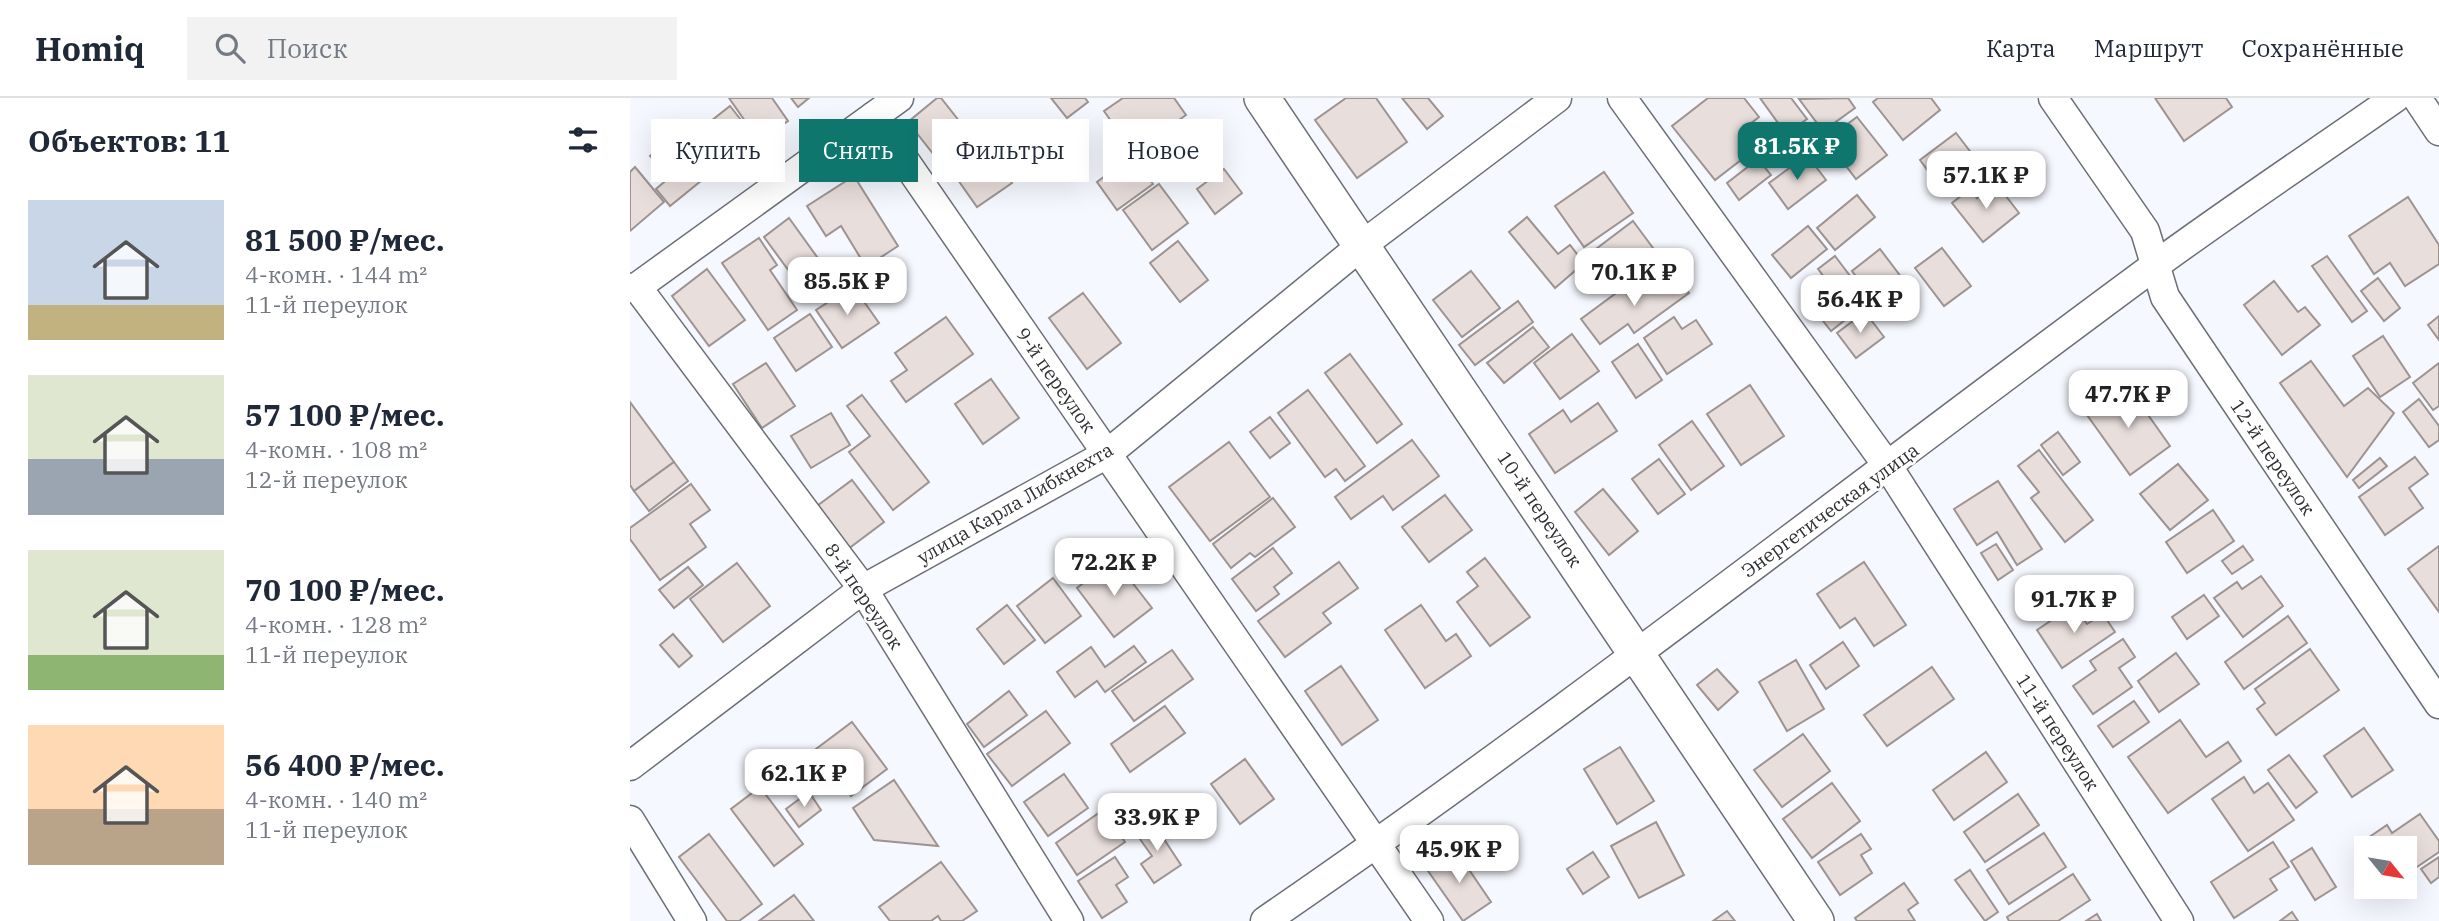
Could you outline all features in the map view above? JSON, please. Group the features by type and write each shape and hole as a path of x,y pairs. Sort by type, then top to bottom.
{"street":[{"path":"633,287 899,98"},
{"name":"10-й переулок","path":"1262,98 1637,651 1816,921"},
{"name":"улица Карла Либкнехта","path":"630,766 863,589 1107,454 1361,246 1557,98"},
{"name":"11-й переулок","path":"1622,98 1889,468 2179,921"},
{"name":"12-й переулок","path":"2053,98 2145,231 2165,297 2439,704"},
{"name":"Энергетическая улица","path":"1265,921 1378,844 1889,468 2154,266 2395,98"},
{"path":"2417,98 2439,131"},
{"name":"9-й переулок","path":"874,116 1429,921"},
{"name":"8-й переулок","path":"633,287 863,589 1069,921"},
{"path":"630,820 692,921"}],"building":[{"path":"729,98 772,98 788,121 785,123 785,119 744,119"},
{"path":"791,98 809,98 798,107"},
{"path":"937,98 941,98 958,119 932,119 932,152 918,135 918,119 912,119"},
{"path":"1051,98 1085,98 1088,102 1067,118"},
{"path":"1123,98 1174,98 1186,115 1180,119 1110,119 1104,111"},
{"path":"1346,98 1376,98 1407,142 1357,178 1315,120"},
{"path":"1402,98 1428,98 1443,116 1427,129"},
{"path":"1708,98 1744,98 1759,117 1745,128 1759,146 1715,180 1672,126"},
{"path":"1760,98 1791,98 1807,119 1786,134"},
{"path":"1848,98 1855,108 1823,131 1799,99"},
{"path":"1878,98 1931,98 1940,110 1903,140 1873,102"},
{"path":"2155,98 2226,98 2232,107 2184,141"},
{"path":"730,106 740,119 714,119"},
{"path":"1857,117 1887,155 1856,179 1826,140"},
{"path":"1956,133 1976,159 1939,186 1920,160"},
{"path":"1807,155 1826,180 1788,209 1769,183"},
{"path":"1758,159 1771,175 1739,200 1727,183"},
{"path":"635,167 664,202 630,231 630,172"},
{"path":"1223,170 1242,193 1215,214 1197,189 1206,182 1223,182"},
{"path":"1604,172 1633,213 1584,247 1555,206"},
{"path":"1103,178 1103,182 1153,184 1117,210 1097,182"},
{"path":"664,182 700,182 670,206 656,189"},
{"path":"845,182 858,182 898,246 866,267 841,226 826,236 807,206"},
{"path":"959,182 1011,182 1012,183 977,207"},
{"path":"1996,183 2019,213 1983,242 1952,203 1970,189 1977,198"},
{"path":"1159,184 1188,223 1152,250 1123,210"},
{"path":"1857,195 1875,217 1835,250 1817,228"},
{"path":"2408,197 2439,245 2439,264 2405,286 2390,263 2374,274 2349,236"},
{"path":"1527,217 1558,254 1570,245 1584,263 1555,288 1509,232"},
{"path":"789,218 825,268 800,286 764,237"},
{"path":"1633,221 1656,252 1611,286 1588,255"},
{"path":"1808,226 1827,249 1791,278 1772,255"},
{"path":"759,238 777,265 770,270 797,310 768,330 722,263"},
{"path":"1178,241 1208,280 1180,302 1150,263"},
{"path":"1942,248 1971,286 1944,306 1915,268"},
{"path":"1880,249 1911,290 1882,311 1852,271"},
{"path":"1835,256 1869,301 1831,331 1809,303 1831,286 1818,269"},
{"path":"2327,256 2367,311 2352,322 2312,266"},
{"path":"707,269 745,320 709,346 672,296"},
{"path":"1672,270 1689,293 1634,333 1628,324 1600,344 1581,319 1623,288 1631,299"},
{"path":"1471,271 1500,308 1462,337 1433,300"},
{"path":"2378,278 2400,308 2384,321 2361,291"},
{"path":"2274,281 2298,312 2305,307 2320,325 2282,355 2244,305"},
{"path":"853,286 879,323 842,348 816,310"},
{"path":"1083,293 1121,343 1087,369 1049,318"},
{"path":"1518,301 1533,322 1475,365 1459,345"},
{"path":"1865,312 1884,337 1856,358 1837,333"},
{"path":"810,314 832,347 796,371 774,338"},
{"path":"2439,316 2439,340 2428,325"},
{"path":"946,317 973,354 906,402 891,381 907,370 895,353"},
{"path":"1674,317 1682,329 1696,320 1712,344 1667,374 1644,338"},
{"path":"1533,327 1549,347 1504,383 1487,363"},
{"path":"1572,334 1599,371 1560,399 1534,363"},
{"path":"2383,336 2410,377 2380,397 2353,356"},
{"path":"1638,344 1662,380 1636,398 1612,362"},
{"path":"1350,354 1402,424 1377,443 1325,373"},
{"path":"2311,361 2344,406 2368,388 2394,413 2347,477 2280,383"},
{"path":"766,363 795,406 762,428 733,384"},
{"path":"2439,363 2439,406 2433,410 2413,383"},
{"path":"991,379 1019,418 983,444 955,404"},
{"path":"1750,385 1784,436 1741,465 1707,414"},
{"path":"2127,385 2170,446 2130,475 2087,415"},
{"path":"1308,390 1365,466 1345,481 1336,469 1325,477 1278,413"},
{"path":"862,395 929,482 893,510 849,452 870,436 847,406"},
{"path":"2419,399 2439,426 2439,440 2429,447 2403,412"},
{"path":"630,402 674,462 634,491 630,485"},
{"path":"1598,403 1617,431 1555,473 1529,434 1563,410 1571,422"},
{"path":"831,413 850,445 811,468 791,436"},
{"path":"1270,417 1290,443 1270,458 1250,432"},
{"path":"1692,421 1724,466 1691,490 1659,445"},
{"path":"2058,432 2080,462 2063,475 2041,445"},
{"path":"1412,440 1439,476 1393,510 1383,496 1351,519 1335,497"},
{"path":"1229,442 1270,497 1210,541 1169,487"},
{"path":"2039,450 2093,520 2065,542 2031,498 2039,492 2018,466"},
{"path":"2415,457 2428,474 2409,488 2423,508 2385,535 2359,497"},
{"path":"2380,458 2387,466 2359,488 2353,480"},
{"path":"1659,459 1685,494 1658,514 1632,479"},
{"path":"674,462 688,481 649,511 634,491"},
{"path":"2178,464 2208,500 2170,530 2140,494"},
{"path":"852,480 884,522 848,549 817,506"},
{"path":"1998,481 2042,549 2017,565 1997,532 1977,545 1954,509"},
{"path":"691,484 710,510 690,524 706,547 660,580 630,539 630,528"},
{"path":"1603,489 1638,531 1609,555 1575,512"},
{"path":"1445,495 1472,530 1429,562 1402,527"},
{"path":"1273,498 1295,527 1255,557 1250,553 1231,568 1213,544"},
{"path":"2213,510 2234,541 2187,573 2166,542"},
{"path":"1996,544 2013,570 1998,580 1981,553"},
{"path":"2243,546 2253,560 2232,574 2222,561"},
{"path":"2439,546 2439,612 2408,569"},
{"path":"1273,548 1292,573 1274,587 1279,594 1256,611 1232,579"},
{"path":"1485,558 1530,617 1490,646 1457,602 1478,586 1467,572"},
{"path":"1114,559 1152,608 1114,637 1077,588"},
{"path":"1339,562 1358,588 1323,613 1331,623 1285,657 1258,621"},
{"path":"1864,562 1906,625 1874,646 1855,618 1840,628 1817,594"},
{"path":"737,563 770,606 723,642 690,599"},
{"path":"688,567 703,585 674,608 659,590"},
{"path":"2261,576 2283,606 2243,637 2214,598 2237,582 2242,589"},
{"path":"1053,578 1081,616 1045,643 1017,606"},
{"path":"2204,595 2219,616 2187,639 2172,617"},
{"path":"1007,605 1035,640 1004,664 977,629"},
{"path":"1421,605 1446,641 1456,634 1471,656 1425,688 1385,630"},
{"path":"2074,605 2087,624 2103,614 2115,632 2062,668 2037,630"},
{"path":"2288,616 2307,643 2244,689 2225,662"},
{"path":"673,634 692,656 679,667 660,645"},
{"path":"2123,639 2135,657 2119,668 2132,687 2093,714 2073,686 2096,670 2090,661"},
{"path":"1843,642 1859,666 1826,689 1810,665"},
{"path":"1134,646 1146,662 1105,692 1097,681 1075,697 1057,672 1091,647 1105,667"},
{"path":"2310,649 2339,690 2276,735 2257,709 2265,703 2255,689"},
{"path":"1172,650 1193,679 1134,721 1112,691"},
{"path":"2176,653 2199,684 2159,712 2138,681"},
{"path":"1796,660 1824,709 1787,731 1759,682"},
{"path":"1341,666 1378,720 1342,745 1305,691"},
{"path":"1932,667 1954,699 1887,746 1864,715"},
{"path":"1717,669 1738,692 1718,710 1697,685"},
{"path":"1009,691 1027,715 984,747 967,724"},
{"path":"2134,701 2149,722 2113,747 2098,726"},
{"path":"1165,706 1185,733 1130,772 1111,744"},
{"path":"1046,711 1070,743 1012,786 987,754"},
{"path":"2180,720 2206,757 2228,742 2241,761 2168,813 2128,757"},
{"path":"852,722 887,769 851,796 816,749"},
{"path":"2364,728 2393,770 2352,797 2324,756"},
{"path":"1803,734 1830,771 1782,807 1754,770"},
{"path":"1620,747 1654,801 1617,824 1584,769"},
{"path":"1986,752 2007,782 1954,820 1933,790"},
{"path":"2289,755 2317,792 2296,808 2268,770"},
{"path":"1245,759 1274,799 1240,824 1211,784"},
{"path":"1064,774 1088,808 1048,836 1024,802"},
{"path":"2244,777 2254,793 2268,783 2294,820 2248,851 2212,799"},
{"path":"894,780 938,846 874,840 853,808"},
{"path":"1832,783 1860,821 1812,858 1783,819"},
{"path":"760,787 803,844 774,866 731,809"},
{"path":"809,792 821,810 799,827 786,809"},
{"path":"2018,794 2039,825 1985,862 1964,832"},
{"path":"1103,810 1125,842 1077,875 1056,843"},
{"path":"2420,814 2439,841 2439,852 2417,867 2417,836 2371,836 2387,825 2392,833"},
{"path":"1152,821 1181,865 1154,883 1141,864 1152,856 1135,832"},
{"path":"1656,822 1684,875 1639,898 1611,846"},
{"path":"2044,833 2066,867 2009,904 1987,870"},
{"path":"709,834 762,904 739,921 727,921 679,857"},
{"path":"1861,834 1871,849 1861,855 1872,873 1840,895 1818,862"},
{"path":"2273,842 2289,867 2270,879 2277,890 2234,918 2211,882"},
{"path":"2312,848 2336,887 2315,900 2291,861"},
{"path":"1455,849 1491,902 1463,921 1426,868"},
{"path":"1593,852 1609,877 1583,894 1567,869"},
{"path":"1115,857 1128,877 1116,885 1127,902 1102,918 1078,881"},
{"path":"2439,857 2439,877 2431,883 2421,869"},
{"path":"941,862 977,911 962,921 941,921 938,916 931,921 890,921 879,907"},
{"path":"1970,870 1998,912 1985,921 1955,880"},
{"path":"2073,874 2090,900 2058,921 2009,921 2007,917"},
{"path":"1904,883 1918,903 1908,910 1915,921 1857,921 1855,918"},
{"path":"794,895 814,921 759,921"},
{"path":"1727,911 1735,921 1713,921"},
{"path":"2292,912 2298,921 2280,921"},
{"path":"2097,914 2101,921 2086,921"}]}
